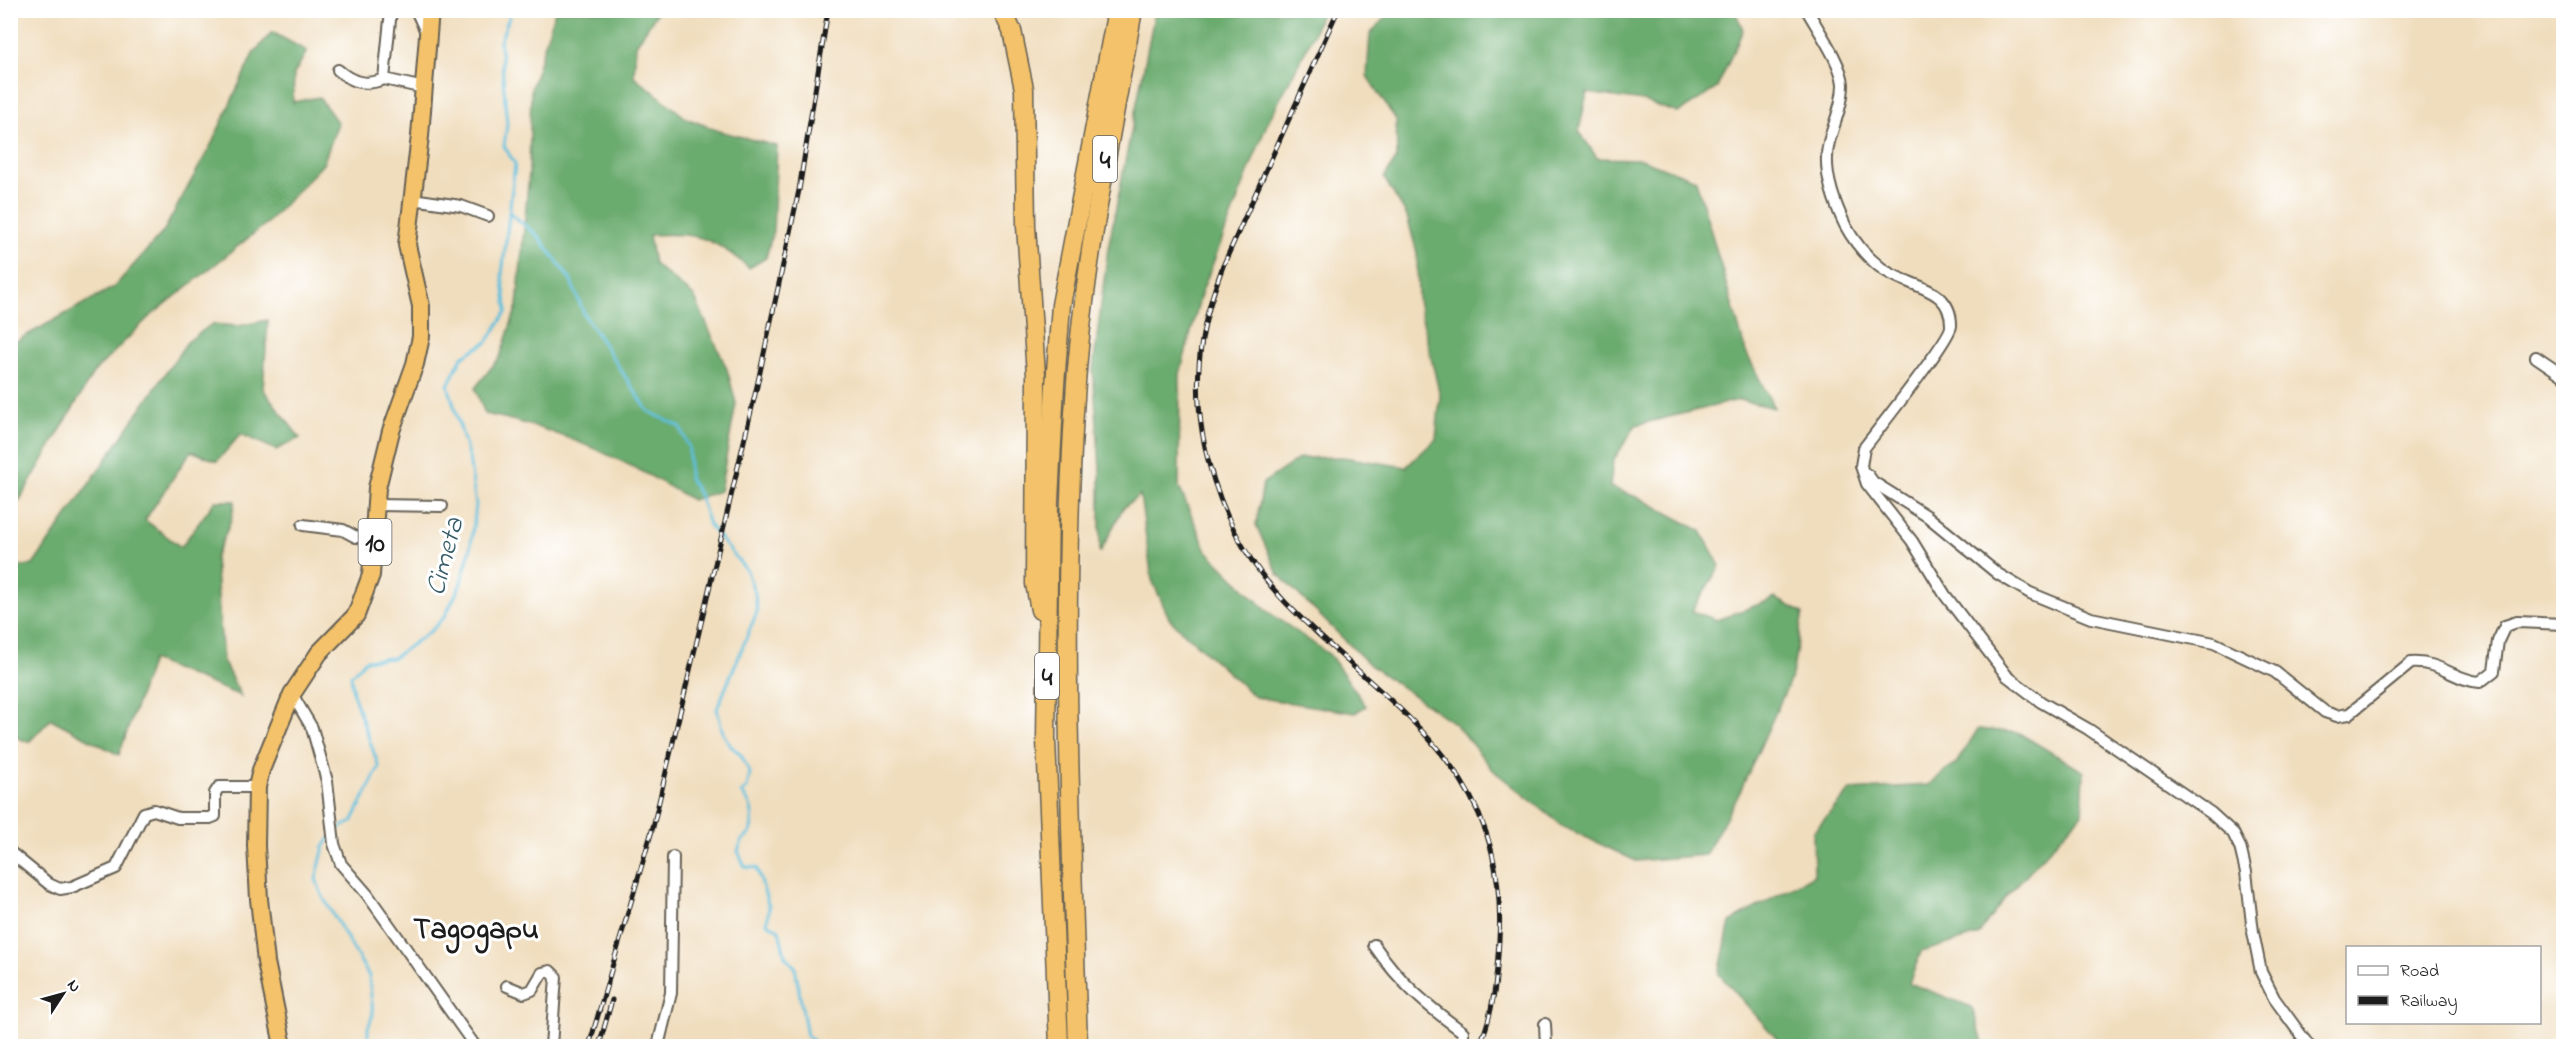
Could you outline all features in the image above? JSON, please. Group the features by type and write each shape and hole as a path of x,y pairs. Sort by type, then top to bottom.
{"highway":[{"name":"10","path":"283,1047 266,962 260,908 256,846 257,787 261,770 292,694 319,653 348,624 359,609 371,575 376,506 391,430 415,364 421,337 421,306 407,245 430,10"},
{"path":"1002,10 1012,31 1024,89 1026,226 1036,375 1035,584 1048,650"},
{"name":"4","path":"1059,1047 1046,740 1049,501 1061,305 1117,10"},
{"name":"4","path":"1078,1047 1068,767 1070,683 1067,523 1076,380 1094,229 1133,10"}],"street":[{"path":"384,79 391,10"},
{"path":"417,10 427,35"},
{"path":"1807,10 1843,82 1825,161 1839,212 1849,232 1880,268 1900,280 1932,291 1945,302 1950,316 1951,330 1864,448 1861,466 1871,490 1912,542 1945,595 2007,676 2025,691 2088,729 2211,813 2233,833 2240,847 2249,889 2253,932 2261,972 2274,998 2309,1047"},
{"path":"338,70 356,82 374,82 384,79 424,88"},
{"path":"412,198 461,206 488,216"},
{"path":"2536,357 2564,376"},
{"path":"1861,466 1873,482 1927,516 1998,574 2030,593 2091,618 2214,643 2268,667 2325,712 2337,716 2349,714 2411,663 2432,663 2470,681 2480,682 2494,671 2498,641 2505,626 2517,622 2564,624"},
{"path":"376,506 442,507"},
{"path":"303,525 344,530 356,537 375,538"},
{"path":"292,694 312,728 327,781 334,844 341,864 373,903 475,1047"},
{"path":"10,852 49,884 65,889 116,868 138,820 148,810 178,818 210,818 215,816 215,793 219,787 257,787"},
{"path":"658,1047 671,993 672,857"},
{"path":"1374,945 1393,972 1416,997 1463,1032 1463,1047"},
{"path":"507,986 524,993 532,990 542,973 550,971 556,977 551,1047"},
{"path":"1545,1024 1546,1047"}],"green space":[{"path":"1392,10 1735,11 1743,30 1717,88 1678,113 1643,101 1587,93 1579,131 1597,158 1641,159 1696,180 1746,352 1774,408 1739,400 1636,425 1613,461 1610,487 1642,499 1701,531 1720,566 1692,611 1717,620 1775,598 1803,613 1792,676 1740,792 1705,855 1636,861 1564,827 1494,771 1455,724 1371,666 1278,574 1256,525 1263,483 1300,458 1343,457 1406,467 1436,439 1440,396 1418,301 1417,253 1407,216 1384,178 1397,158 1396,120 1367,76 1370,34"},
{"path":"555,11 658,11 636,45 634,76 686,118 719,131 777,146 773,231 766,258 749,268 725,249 703,239 680,235 649,235 654,264 694,296 727,369 736,403 720,491 692,500 617,459 566,437 485,414 475,388 500,357 517,306 529,173 531,89"},
{"path":"1155,11 1322,11 1311,40 1267,124 1201,294 1180,374 1179,487 1207,551 1267,611 1330,655 1366,706 1355,713 1255,697 1170,620 1152,580 1140,495 1123,508 1100,553 1100,469 1093,369 1108,248"},
{"path":"272,32 307,51 294,74 293,102 319,97 338,123 323,164 267,223 147,319 94,372 11,515 11,344 114,287 163,232 212,143 253,54"},
{"path":"268,320 263,389 300,438 276,450 241,434 217,461 191,451 145,520 181,547 215,501 235,501 231,521 215,558 223,661 241,696 152,660 119,755 51,719 29,742 11,736 11,567 33,565 187,342 212,324 238,326"},
{"path":"1978,729 2019,733 2084,772 2082,814 2005,898 1978,935 1921,952 1909,983 1972,1007 1984,1046 1783,1046 1719,974 1730,922 1814,875 1813,832 1850,790 1928,785 1957,762"}],"waterway":[{"name":"Cimeta","path":"335,830 352,822 379,767 353,694 351,675 366,660 393,658 432,630 445,616 460,586 470,550 476,505 469,458 448,385 462,357 487,342 507,311 502,275 515,164 504,146 507,124 500,41 512,10"},
{"path":"510,213 539,237 570,279 585,316 648,411 680,427 689,448 689,478 699,494 709,525 747,571 755,594 757,612 717,709 723,733 730,745 741,755 750,773 747,788 741,793 751,807 751,828 750,834 742,840 738,851 745,867 757,868 769,907 767,923 779,930 785,956 795,967 807,1036 821,1046"},
{"name":"Cimeta","path":"330,838 324,847 316,879 322,895 369,976 373,1014 368,1028 368,1046"}],"railway":[{"path":"589,1046 653,827 757,386 799,190 828,10"},
{"path":"1338,10 1216,284 1202,340 1199,375 1200,410 1205,446 1214,481 1243,547 1286,603 1403,711 1436,747 1464,785 1485,829 1497,880 1499,940 1496,981 1488,1021 1479,1046"},
{"path":"599,1046 612,1000"}],"district":[{"name":"Tagogapu","path":"476,928"}]}
